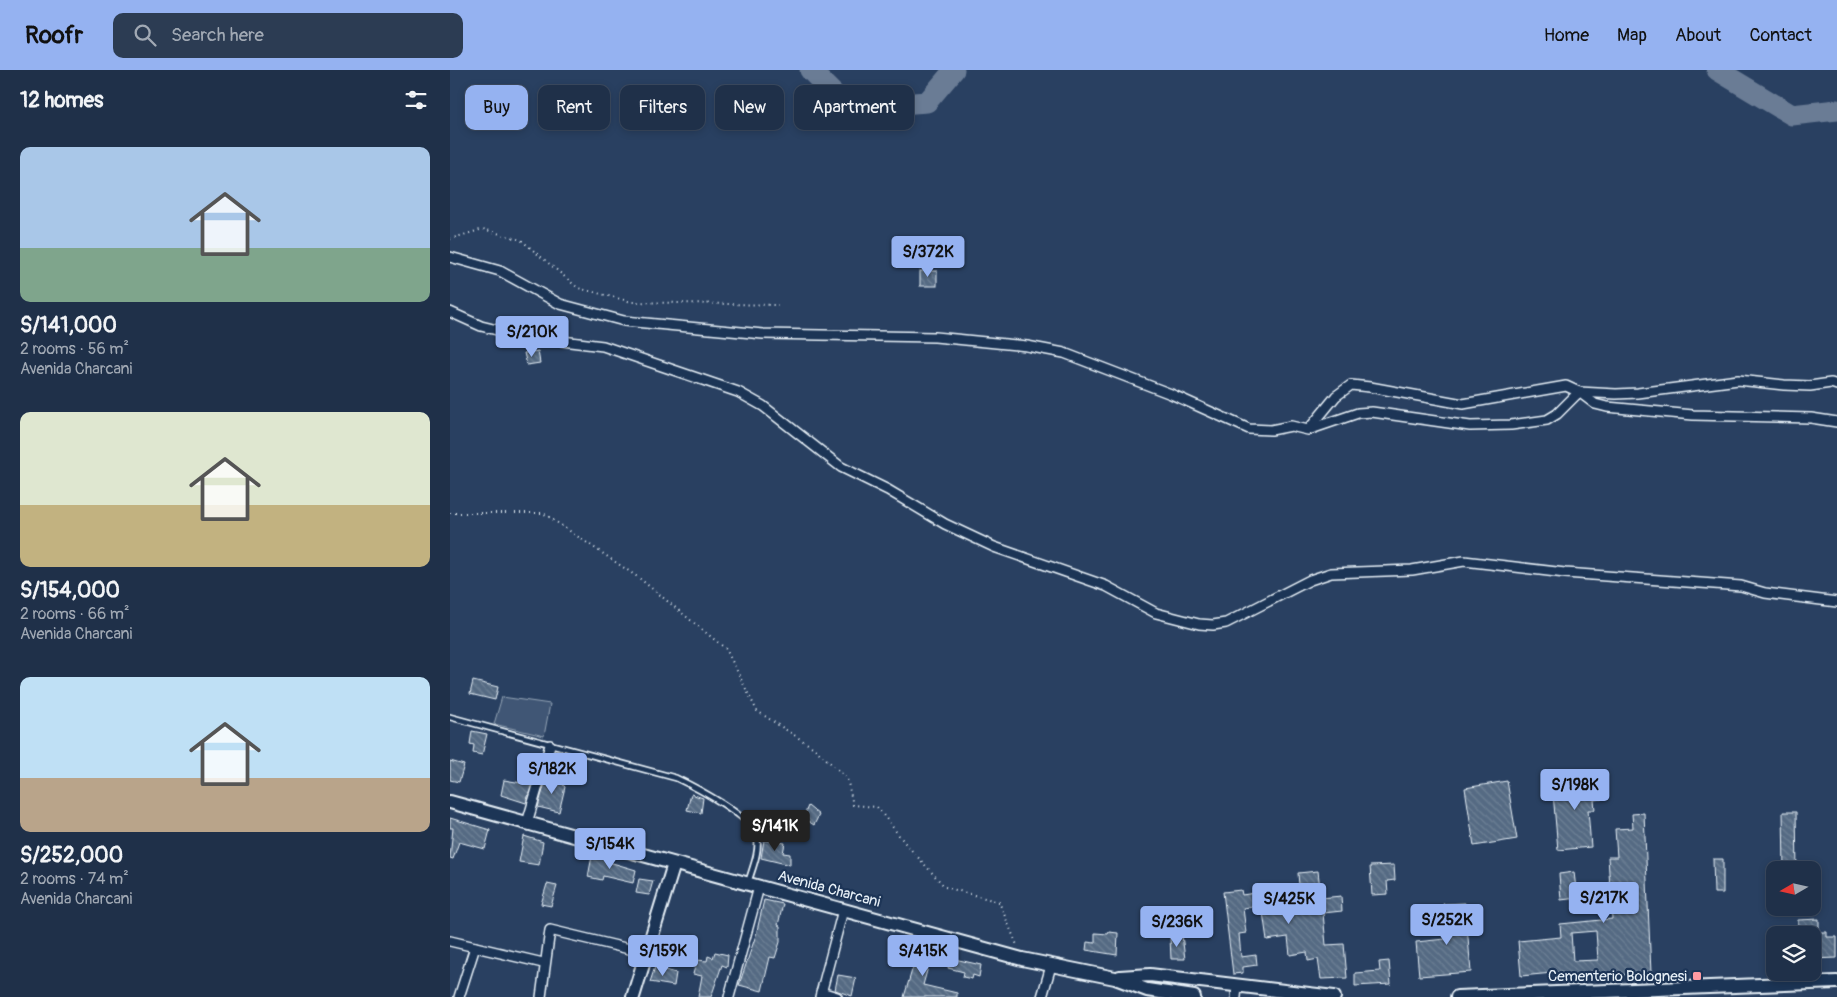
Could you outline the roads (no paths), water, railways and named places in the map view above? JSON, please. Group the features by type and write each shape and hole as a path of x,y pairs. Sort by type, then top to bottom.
{"main road":[{"name":"Avenida Charcani","path":"450,802 1022,959 1115,978 1146,993 1194,997"},
{"path":"633,997 674,864"},
{"name":"Avenida Charcani","path":"1115,978 1150,975 1237,992 1334,997"},
{"path":"1457,997 1596,995 1837,982"}],"street":[{"path":"450,257 500,271 560,304 624,321 763,334 935,337 1027,346 1064,354 1104,367 1249,429 1271,430 1291,426 1308,430 1358,413 1372,412 1470,426 1531,423 1546,420 1557,414 1579,392 1638,393 1738,380 1784,386 1810,386 1831,382 1837,385"},
{"path":"450,312 480,326 521,336 602,346 738,392 763,406 841,467 888,490 945,524 1025,559 1106,586 1156,613 1199,624 1213,625 1226,623 1310,580 1331,573 1412,570 1464,561 1565,573 1741,586 1765,593 1837,602"},
{"path":"1308,430 1336,396 1351,385 1463,404 1566,386 1579,392 1587,399 1607,407 1693,414 1811,418 1837,422"},
{"path":"527,823 550,745"},
{"path":"728,997 753,885"},
{"path":"837,997 820,994 843,910"},
{"path":"541,997 544,963 550,930 646,953"},
{"path":"450,941 544,963"},
{"path":"459,997 475,947"},
{"path":"1042,997 1051,966"},
{"path":"1146,993 1150,975"}],"lane":[{"path":"450,717 676,778 695,787 738,814 757,835 758,846 753,885"}],"waterway":[{"path":"810,70 848,108 927,102 954,70"},
{"path":"1717,70 1792,115 1837,110"}],"place":[{"name":"Cementerio Bolognesi","path":"1697,976"}]}
